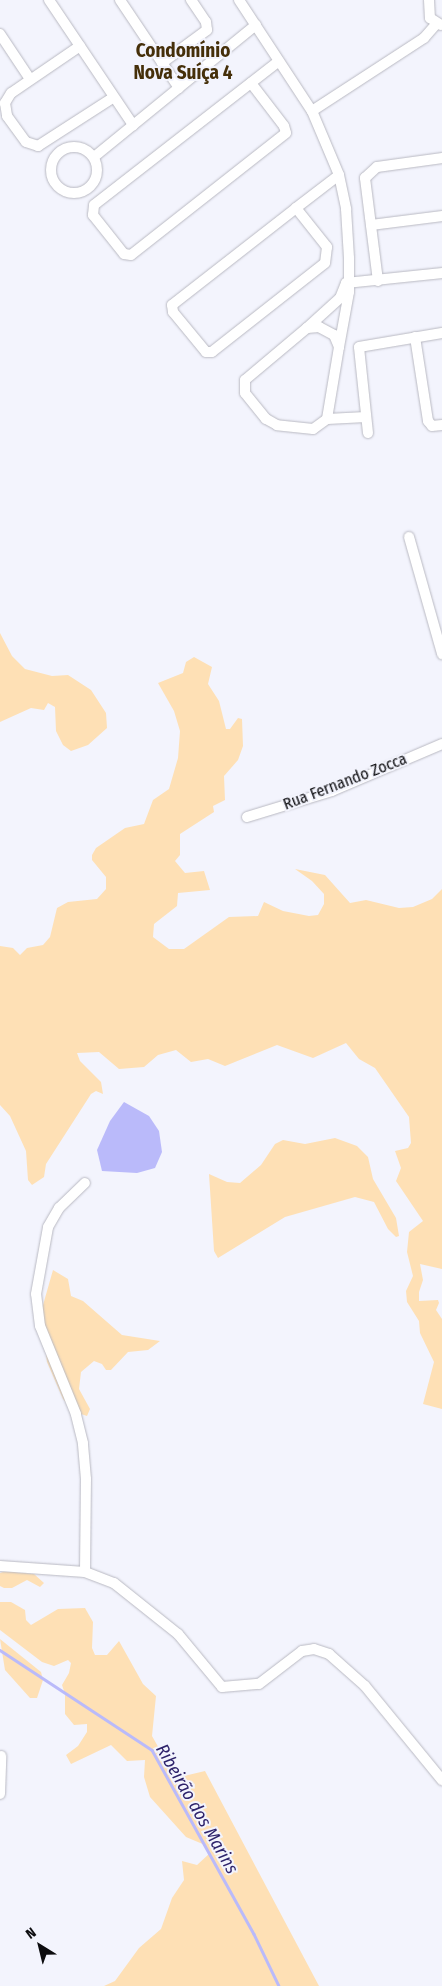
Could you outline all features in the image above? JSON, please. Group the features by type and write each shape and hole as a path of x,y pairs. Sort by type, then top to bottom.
{"street":[{"path":"49,0 133,125"},
{"path":"120,0 179,88"},
{"path":"162,63 207,30 206,22 191,0"},
{"path":"239,0 312,111 338,175 349,234 346,283 340,298 247,377 244,390 266,419 281,426 316,428 327,419 366,417"},
{"path":"312,111 424,38 439,24 429,14 429,0"},
{"path":"94,158 256,25"},
{"path":"0,34 30,79"},
{"path":"80,46 10,93 5,108 23,139 34,145 45,144 114,97"},
{"path":"251,83 284,126 286,133 131,255 124,254 93,215 94,205 279,61"},
{"path":"69,147 80,148 94,158 97,168 95,179 84,191 67,192 54,182 51,166 59,152 69,147"},
{"path":"378,281 365,178 368,173 377,167 442,158"},
{"path":"296,208 326,244 328,254 325,263 212,352 206,352 173,312 172,305 338,175"},
{"path":"371,225 442,216"},
{"path":"346,283 442,273"},
{"path":"327,419 349,292 346,283"},
{"path":"307,328 319,327 330,331 339,347"},
{"path":"368,433 358,347 442,333"},
{"path":"415,337 428,422 432,426 442,425"},
{"path":"408,536 442,654"},
{"name":"Rua Fernando Zocca","path":"247,818 332,791 442,744"},
{"path":"84,1572 86,1479 83,1443 76,1414 40,1326 36,1294 48,1227 59,1208 86,1183"},
{"path":"0,1566 84,1572 114,1583 147,1607 178,1634 222,1687 259,1684 302,1651 314,1649 329,1654 366,1686 442,1780"},
{"path":"0,1756 0,1794"}],"shaded area":[{"path":"0,633 12,656 25,669 52,676 68,675 91,690 106,713 107,728 88,745 71,751 63,745 56,731 55,707 48,703 44,710 31,708 0,722"},
{"path":"194,657 212,667 208,684 219,701 226,729 230,729 238,718 242,719 243,746 238,760 224,776 225,800 213,806 214,812 180,834 180,855 175,861 185,873 204,871 210,890 178,893 177,906 154,924 153,937 169,949 184,949 229,917 258,916 264,902 283,911 309,916 318,915 324,904 324,894 312,881 295,869 325,875 350,903 366,900 399,908 413,907 432,899 442,889 442,1269 420,1264 423,1280 419,1292 419,1301 438,1300 439,1303 436,1310 442,1319 442,1409 423,1404 434,1362 420,1333 419,1321 407,1302 406,1291 413,1276 407,1252 409,1232 423,1221 396,1181 401,1168 395,1151 408,1148 411,1143 409,1117 375,1068 359,1059 346,1043 313,1058 277,1045 225,1066 208,1059 191,1062 176,1050 158,1055 144,1067 119,1069 99,1052 77,1053 80,1061 101,1082 103,1094 96,1091 91,1094 46,1164 44,1177 32,1185 28,1180 26,1151 10,1116 0,1105 0,946 13,948 20,955 27,948 43,945 50,937 57,908 68,902 97,899 106,889 106,877 92,860 92,855 96,848 125,828 144,824 153,800 169,789 178,758 180,731 174,711 158,683 183,673 186,662"},
{"path":"335,1138 357,1146 368,1157 373,1179 396,1218 399,1236 396,1237 388,1229 374,1202 355,1197 285,1217 218,1258 214,1251 209,1174 227,1182 240,1183 261,1165 275,1144 283,1140 305,1144"},
{"path":"53,1270 68,1279 71,1296 83,1301 122,1335 160,1341 148,1350 128,1352 111,1370 106,1370 102,1364 94,1361 81,1372 79,1389 90,1409 87,1416 75,1412 63,1399 47,1362 41,1312"},
{"path":"6,1571 34,1574 44,1583 40,1587 27,1580 12,1588 4,1588 0,1586 0,1573"},
{"path":"0,1602 11,1602 25,1610 26,1620 31,1625 58,1609 85,1608 93,1622 92,1648 95,1655 107,1655 119,1641 143,1684 156,1696 152,1736 173,1773 184,1776 205,1771 319,1986 104,1986 115,1981 139,1948 161,1929 172,1898 184,1880 182,1861 197,1865 210,1853 205,1845 186,1837 150,1797 144,1777 145,1760 127,1761 111,1745 71,1764 66,1755 78,1746 87,1732 87,1724 74,1725 65,1714 65,1694 62,1685 69,1673 71,1663 68,1660 54,1666 42,1662 0,1630"},
{"path":"0,1639 41,1672 43,1680 37,1698 30,1698 5,1670"}],"water":[{"path":"124,1102 149,1116 159,1131 162,1152 155,1168 137,1173 102,1171 97,1150 110,1121"}],"waterway":[{"name":"Ribeirão dos Marins","path":"0,1650 152,1750 254,1934 279,1986"}],"district":[{"name":"Condomínio Nova Suíça 4","path":"183,62"}]}
